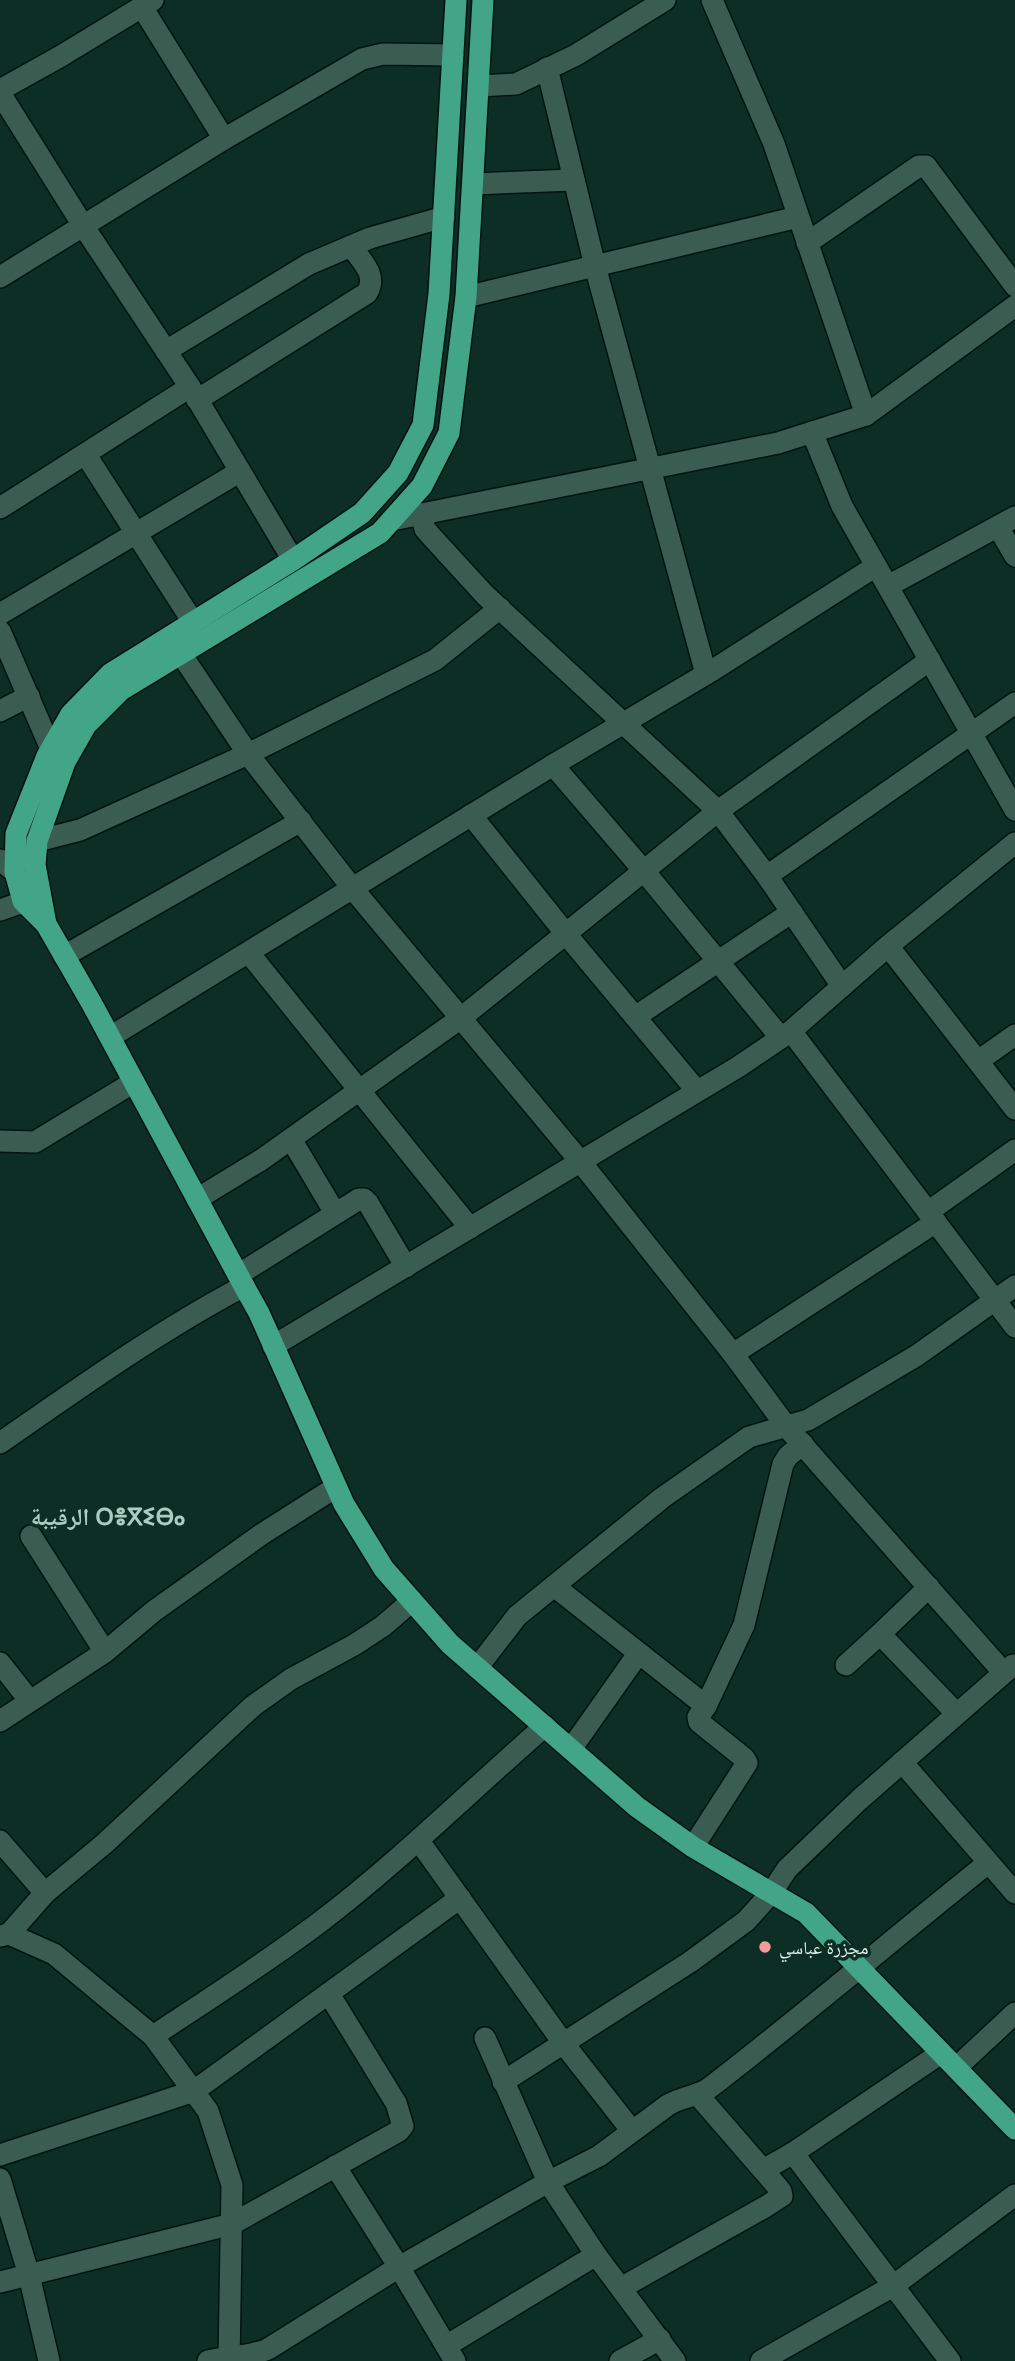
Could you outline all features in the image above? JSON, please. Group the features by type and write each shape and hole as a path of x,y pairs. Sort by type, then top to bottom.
{"main road":[{"path":"456,0 439,295 422,425 398,473 362,513 110,674 71,714 51,749 16,834 7,866 32,899 110,1037 241,1281 344,1504 384,1569 450,1644 637,1807 693,1847 807,1913 1015,2129"},
{"path":"32,899 37,841 65,762 86,725 121,690 380,533 422,486 449,433 466,297 483,0"}],"street":[{"path":"479,86 516,84 576,55 665,0"},
{"path":"712,0 774,144 866,415"},
{"path":"224,139 148,3 0,92 83,227 193,394 293,559"},
{"path":"0,277 224,139 362,59 383,54 453,55"},
{"path":"547,68 595,266 706,674"},
{"path":"807,243 919,166 926,166 1015,286"},
{"path":"473,184 574,180"},
{"path":"166,351 284,277 370,238 444,217"},
{"path":"466,297 798,217"},
{"path":"0,508 86,455 368,293 373,285 373,278 351,246"},
{"path":"392,520 778,443 866,415 1015,306"},
{"path":"812,432 842,506 1015,810"},
{"path":"86,455 194,622"},
{"path":"0,614 239,472"},
{"path":"421,514 425,528 431,536 500,608 718,811 767,876 842,986"},
{"path":"888,586 1007,522 1015,556"},
{"path":"110,1037 552,765 706,674 876,565"},
{"path":"37,841 80,830 248,754 435,660 500,608"},
{"path":"0,631 51,749"},
{"path":"181,654 248,754 354,889 580,1161 733,1354 786,1426 929,1587 1010,1668 956,1713 787,1869 772,1892 746,1921 690,1962 503,2082"},
{"path":"197,1199 261,1160 461,1018 718,811 930,660"},
{"path":"0,711 29,696"},
{"path":"767,876 1015,703"},
{"path":"552,765 718,961 786,1034 932,1217 1015,1327"},
{"path":"471,815 697,1091"},
{"path":"64,956 301,821"},
{"path":"273,1346 406,1268 786,1034 888,946 1015,843"},
{"path":"0,910 32,899"},
{"path":"635,1017 792,912"},
{"path":"888,946 1015,1110"},
{"path":"249,953 470,1228"},
{"path":"978,1061 1015,1035"},
{"path":"1,1139 35,1142 134,1082"},
{"path":"291,1139 335,1213"},
{"path":"733,1354 932,1217 1015,1150"},
{"path":"0,1443 217,1300 335,1213 359,1199 365,1199 406,1268"},
{"path":"477,1668 517,1616 662,1498 749,1437 808,1420 916,1356 1015,1286"},
{"path":"693,1847 747,1763 699,1722 698,1717 706,1706 744,1625 783,1464 788,1456 803,1444"},
{"path":"0,1721 105,1651 211,1569 336,1487"},
{"path":"32,1536 105,1651"},
{"path":"554,1586 706,1706"},
{"path":"846,1665 929,1587"},
{"path":"229,2358 232,2185 208,2111 153,2036 54,1954 5,1935 45,1893 104,1844 253,1706 291,1679 373,1632 412,1601"},
{"path":"880,1634 956,1713"},
{"path":"571,1749 638,1654"},
{"path":"0,1663 30,1701"},
{"path":"153,2036 320,1922 419,1840 545,1727"},
{"path":"902,1762 1015,1894"},
{"path":"419,1840 564,2044 632,2131"},
{"path":"1,1842 45,1893"},
{"path":"208,2361 257,2358 400,2267 548,2182 599,2156 678,2099 698,2095 808,2012 858,1967 988,1863"},
{"path":"0,2155 194,2091 460,1898"},
{"path":"0,2282 232,2224 399,2131 403,2126 396,2103 329,1994"},
{"path":"763,2171 948,2060 1015,2013"},
{"path":"485,2038 548,2182 596,2255 675,2361"},
{"path":"621,2288 782,2196 781,2191 698,2095"},
{"path":"793,2153 893,2286 939,2357"},
{"path":"335,2166 400,2267 450,2353 596,2255"},
{"path":"0,2179 29,2275 49,2361"},
{"path":"761,2361 893,2286 1015,2195"},
{"path":"620,2361 660,2339"}],"place":[{"name":"مجزرة عباسي","path":"765,1947"}],"district":[{"name":"الرقيبة ⵔⴻⴳⵉⴱⴰ","path":"108,1515"}]}
